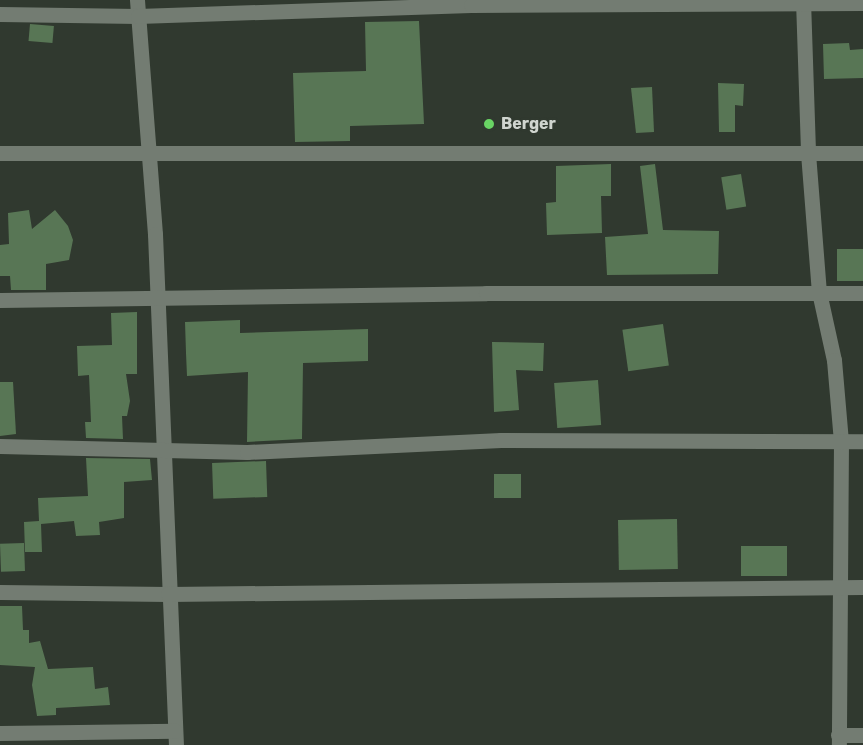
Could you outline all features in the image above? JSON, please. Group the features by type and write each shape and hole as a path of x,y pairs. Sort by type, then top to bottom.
{"street":[{"path":"0,733 175,738 168,594 165,447 137,0"},
{"path":"803,1 808,153 819,292 834,360 841,441 838,740 863,735"},
{"path":"0,14 138,16 471,5 803,1 863,3"},
{"path":"0,153 148,151 863,153"},
{"path":"0,300 863,293"},
{"path":"0,446 165,447 282,451 501,440 863,441"},
{"path":"0,592 168,594 863,587"}],"building":[{"path":"419,21 424,124 350,126 350,141 295,142 293,73 366,71 365,22"},
{"path":"30,24 54,26 52,43 29,41"},
{"path":"849,43 850,50 863,49 863,78 824,79 823,44"},
{"path":"718,83 744,84 743,106 735,105 735,132 719,132"},
{"path":"652,87 654,132 636,133 631,88"},
{"path":"611,164 611,196 601,196 602,233 547,235 546,203 556,202 556,166"},
{"path":"655,164 663,230 719,231 718,274 607,275 605,237 648,234 640,166"},
{"path":"741,174 746,207 726,210 721,177"},
{"path":"29,210 32,229 55,210 68,226 73,240 69,260 46,264 46,290 11,290 10,276 0,276 0,245 9,244 8,213"},
{"path":"837,249 863,249 863,281 837,281"},
{"path":"137,312 137,374 126,374 130,401 127,416 122,416 123,439 86,438 85,422 91,422 89,375 78,376 77,346 112,345 111,313"},
{"path":"240,320 240,333 368,329 368,361 303,363 302,439 247,442 248,372 187,376 185,322"},
{"path":"663,324 669,366 628,371 622,330"},
{"path":"492,342 544,343 543,371 516,370 519,410 494,412"},
{"path":"598,380 601,425 557,428 554,383"},
{"path":"0,382 13,382 16,434 0,436"},
{"path":"86,458 150,459 152,480 124,482 124,518 99,522 100,535 76,536 74,521 41,524 42,552 25,552 24,522 39,521 38,498 88,496"},
{"path":"266,461 267,497 213,499 212,463"},
{"path":"494,474 521,474 521,498 494,498"},
{"path":"677,519 678,569 619,570 618,520"},
{"path":"24,543 25,571 1,572 0,544"},
{"path":"741,546 787,546 787,576 741,576"},
{"path":"0,606 22,606 23,630 29,630 29,643 40,641 48,669 93,667 95,689 108,687 110,705 56,708 56,715 37,716 32,685 35,667 0,665"}],"place":[{"name":"Berger","path":"489,124"}]}
